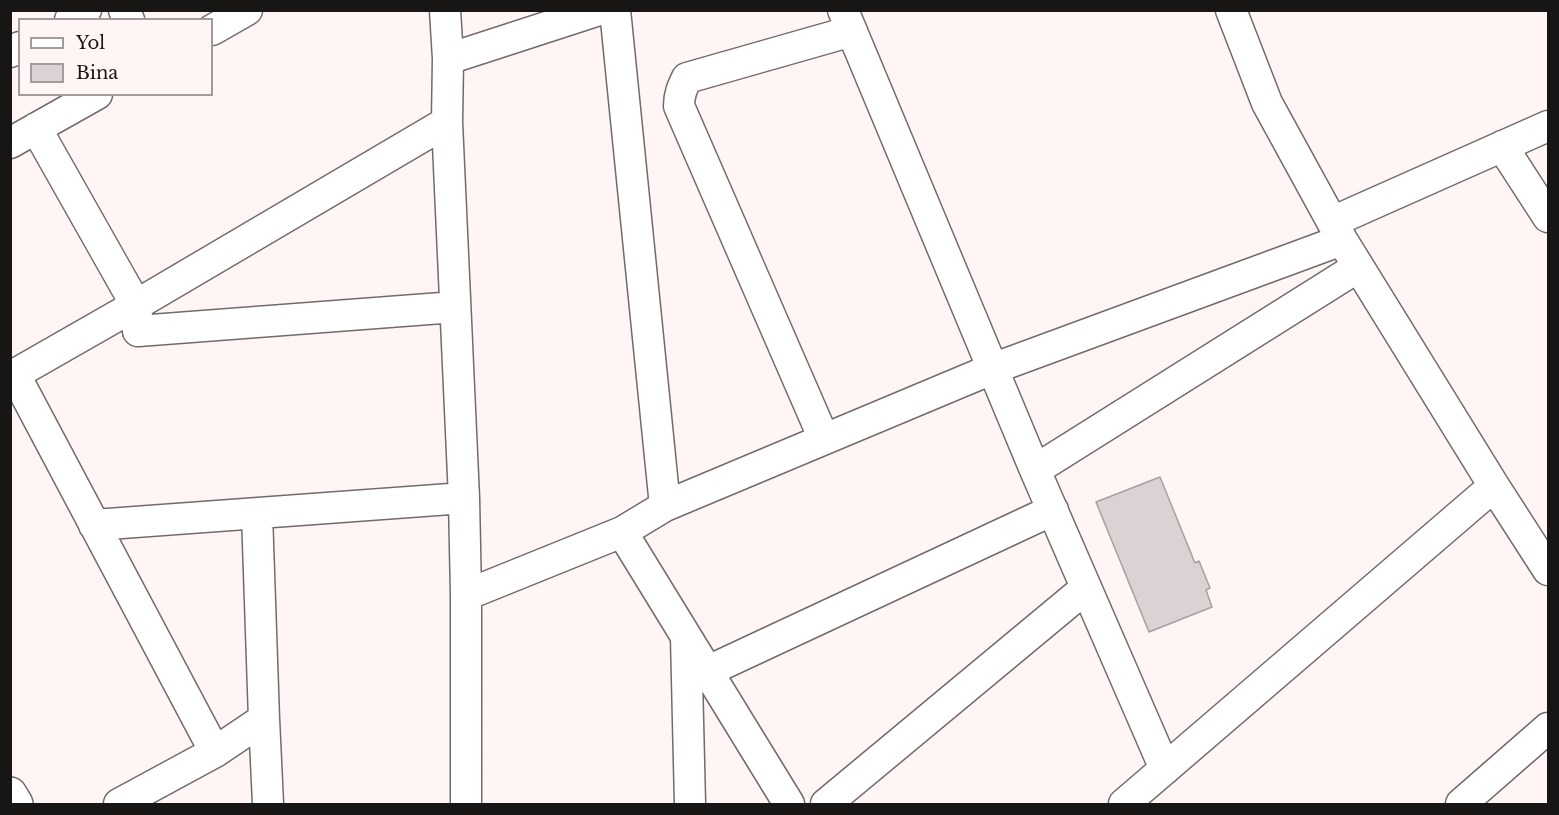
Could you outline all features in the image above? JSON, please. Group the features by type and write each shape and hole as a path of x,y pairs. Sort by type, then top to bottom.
{"main road":[{"path":"10,795 16,804"}],"street":[{"path":"73,18 86,10"},
{"path":"213,29 247,10"},
{"path":"445,10 448,59 447,122 464,498 466,804"},
{"path":"448,59 599,10"},
{"path":"615,10 665,506"},
{"path":"1231,10 1267,103 1337,231 1494,486 1546,562"},
{"path":"824,440 679,106 679,98 687,78 847,21 992,369 1165,769"},
{"path":"10,143 93,96"},
{"path":"215,752 13,376 447,122"},
{"path":"466,595 622,531 665,506 992,369 1337,231 1502,146 1548,126"},
{"path":"36,128 136,305 138,331 455,307"},
{"path":"1502,146 1548,217"},
{"path":"1035,470 1358,267"},
{"path":"1124,804 1494,486"},
{"path":"94,525 464,498"},
{"path":"708,671 1053,510"},
{"path":"257,514 268,804"},
{"path":"622,531 789,804"},
{"path":"826,804 1086,588"},
{"path":"686,635 690,804"},
{"path":"120,804 215,752 264,719"},
{"path":"1462,804 1548,728"}],"building":[{"path":"1160,477 1195,563 1199,561 1210,588 1206,590 1212,607 1149,632 1096,502"}]}
